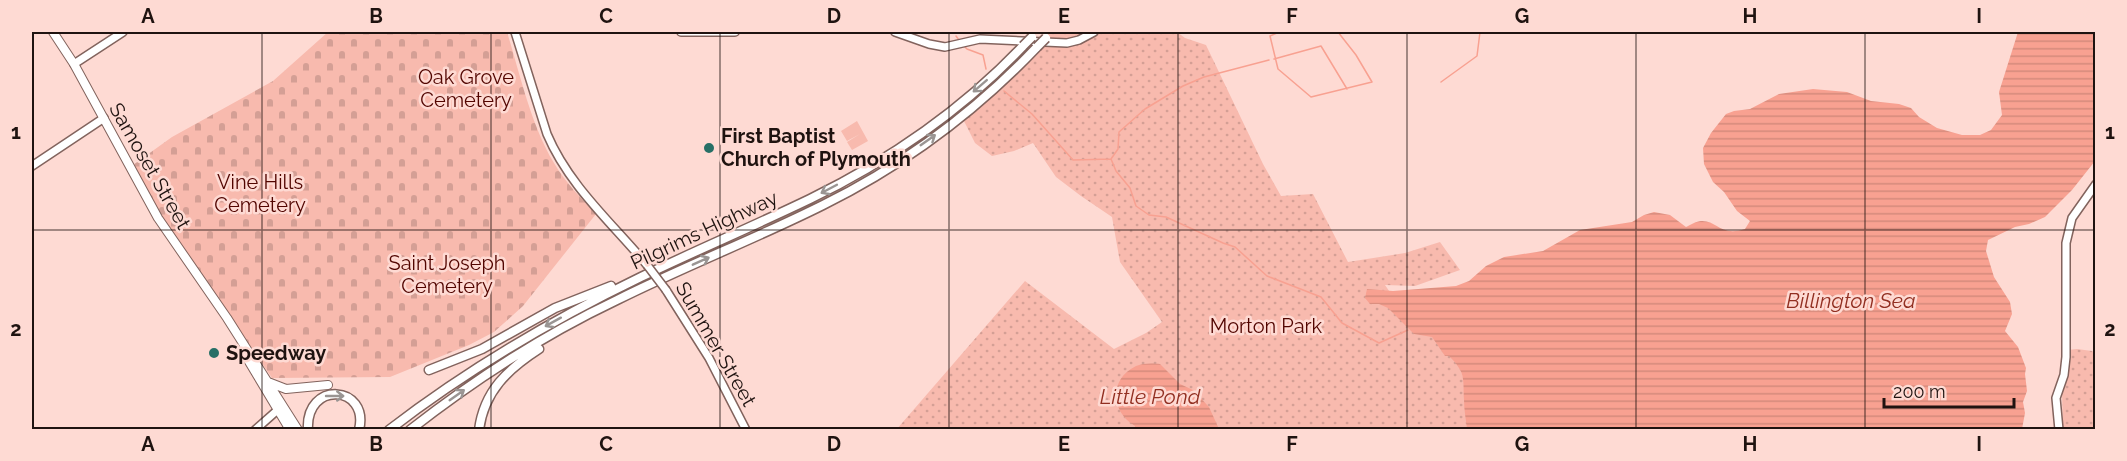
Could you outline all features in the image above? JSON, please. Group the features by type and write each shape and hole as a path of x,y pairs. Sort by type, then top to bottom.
{"highway":[{"name":"Pilgrims Highway","path":"389,429 465,374 528,336 643,276 811,199 880,160 957,105 1034,34"},
{"name":"Pilgrims Highway","path":"410,429 510,360 615,300 783,224 863,183 944,130 998,85 1049,35"},
{"path":"429,370 482,349 555,308 622,281 643,276"},
{"path":"479,429 486,402 502,377 535,352 615,300"},
{"path":"308,429 309,415 314,404 327,395 337,394 349,398 357,406 361,417 359,429"}],"main road":[{"name":"Samoset Street","path":"53,32 74,64 158,218 268,382 290,429"},
{"name":"Samoset Street","path":"223,314 246,358 280,408 298,429"},
{"path":"268,382 286,389 328,385"}],"street":[{"path":"74,64 123,32"},
{"name":"Summer Street","path":"515,32 547,134 557,156 576,183 666,290 709,358 746,429"},
{"path":"681,32 735,32"},
{"path":"895,32 940,46 992,39 1067,43 1094,32"},
{"path":"32,166 104,118"},
{"path":"2059,429 2056,398 2064,375 2066,357 2067,304 2064,255 2072,218 2096,184"},
{"path":"255,429 280,408"}],"green space":[{"path":"328,32 507,32 527,99 546,148 563,177 596,214 523,306 494,332 469,345 390,377 272,378 164,219 133,165 172,137 273,81"},
{"name":"Morton Park","path":"1048,32 1177,32 1185,38 1206,45 1263,164 1281,196 1313,194 1348,262 1405,253 1440,242 1460,270 1415,286 1385,285 1398,304 1459,364 1466,387 1471,429 896,430 1025,281 1114,349 1162,322 1120,262 1112,217 1056,177 1033,143 1014,151 992,156 975,143 962,117 1031,53"},
{"path":"857,121 868,141 852,150 847,142 860,134 847,141 841,131"},
{"path":"2067,350 2092,351 2096,354 2095,429 2063,430 2062,391"}],"water":[{"name":"Billington Sea","path":"2018,32 2096,32 2095,161 2072,190 2045,217 2015,227 1988,240 1986,251 1994,277 2010,302 2012,314 2005,331 2018,347 2026,368 2027,391 2023,402 2025,413 2022,429 1467,429 1464,386 1458,367 1449,356 1445,356 1432,337 1414,334 1388,308 1379,304 1370,304 1365,298 1367,289 1393,291 1456,286 1469,281 1486,266 1504,257 1543,251 1580,230 1632,222 1654,212 1670,215 1686,227 1696,222 1706,221 1724,230 1745,229 1750,221 1737,211 1724,192 1713,182 1704,164 1703,148 1726,114 1750,109 1779,94 1813,89 1847,92 1871,101 1899,104 1911,108 1919,117 1937,128 1962,135 1980,135 1991,130 2002,115 1999,92"},
{"name":"Little Pond","path":"1160,364 1180,384 1193,390 1209,407 1219,429 1135,429 1117,404 1117,387 1127,372 1136,366"}],"waterway":[{"path":"1279,32 1270,36 1278,69 1311,97 1372,82 1356,55 1338,32"},
{"path":"1441,82 1477,56 1480,32"},
{"path":"956,36 959,40"},
{"path":"964,46 983,55 986,69"},
{"path":"1274,59 1321,46 1347,89"},
{"path":"1111,159 1118,149 1119,132 1145,109 1183,86 1204,77 1269,60"},
{"path":"1004,91 1032,114 1073,160 1111,159 1116,171 1130,188 1136,206 1149,215 1166,217 1235,247 1267,276 1321,297 1342,323 1379,343 1408,330"}],"place":[{"name":"First Baptist Church of Plymouth","path":"709,148"},
{"name":"Speedway","path":"214,353"}],"park label":[{"name":"Oak Grove Cemetery","path":"466,88"},
{"name":"Vine Hills Cemetery","path":"260,194"},
{"name":"Saint Joseph Cemetery","path":"447,274"}]}
